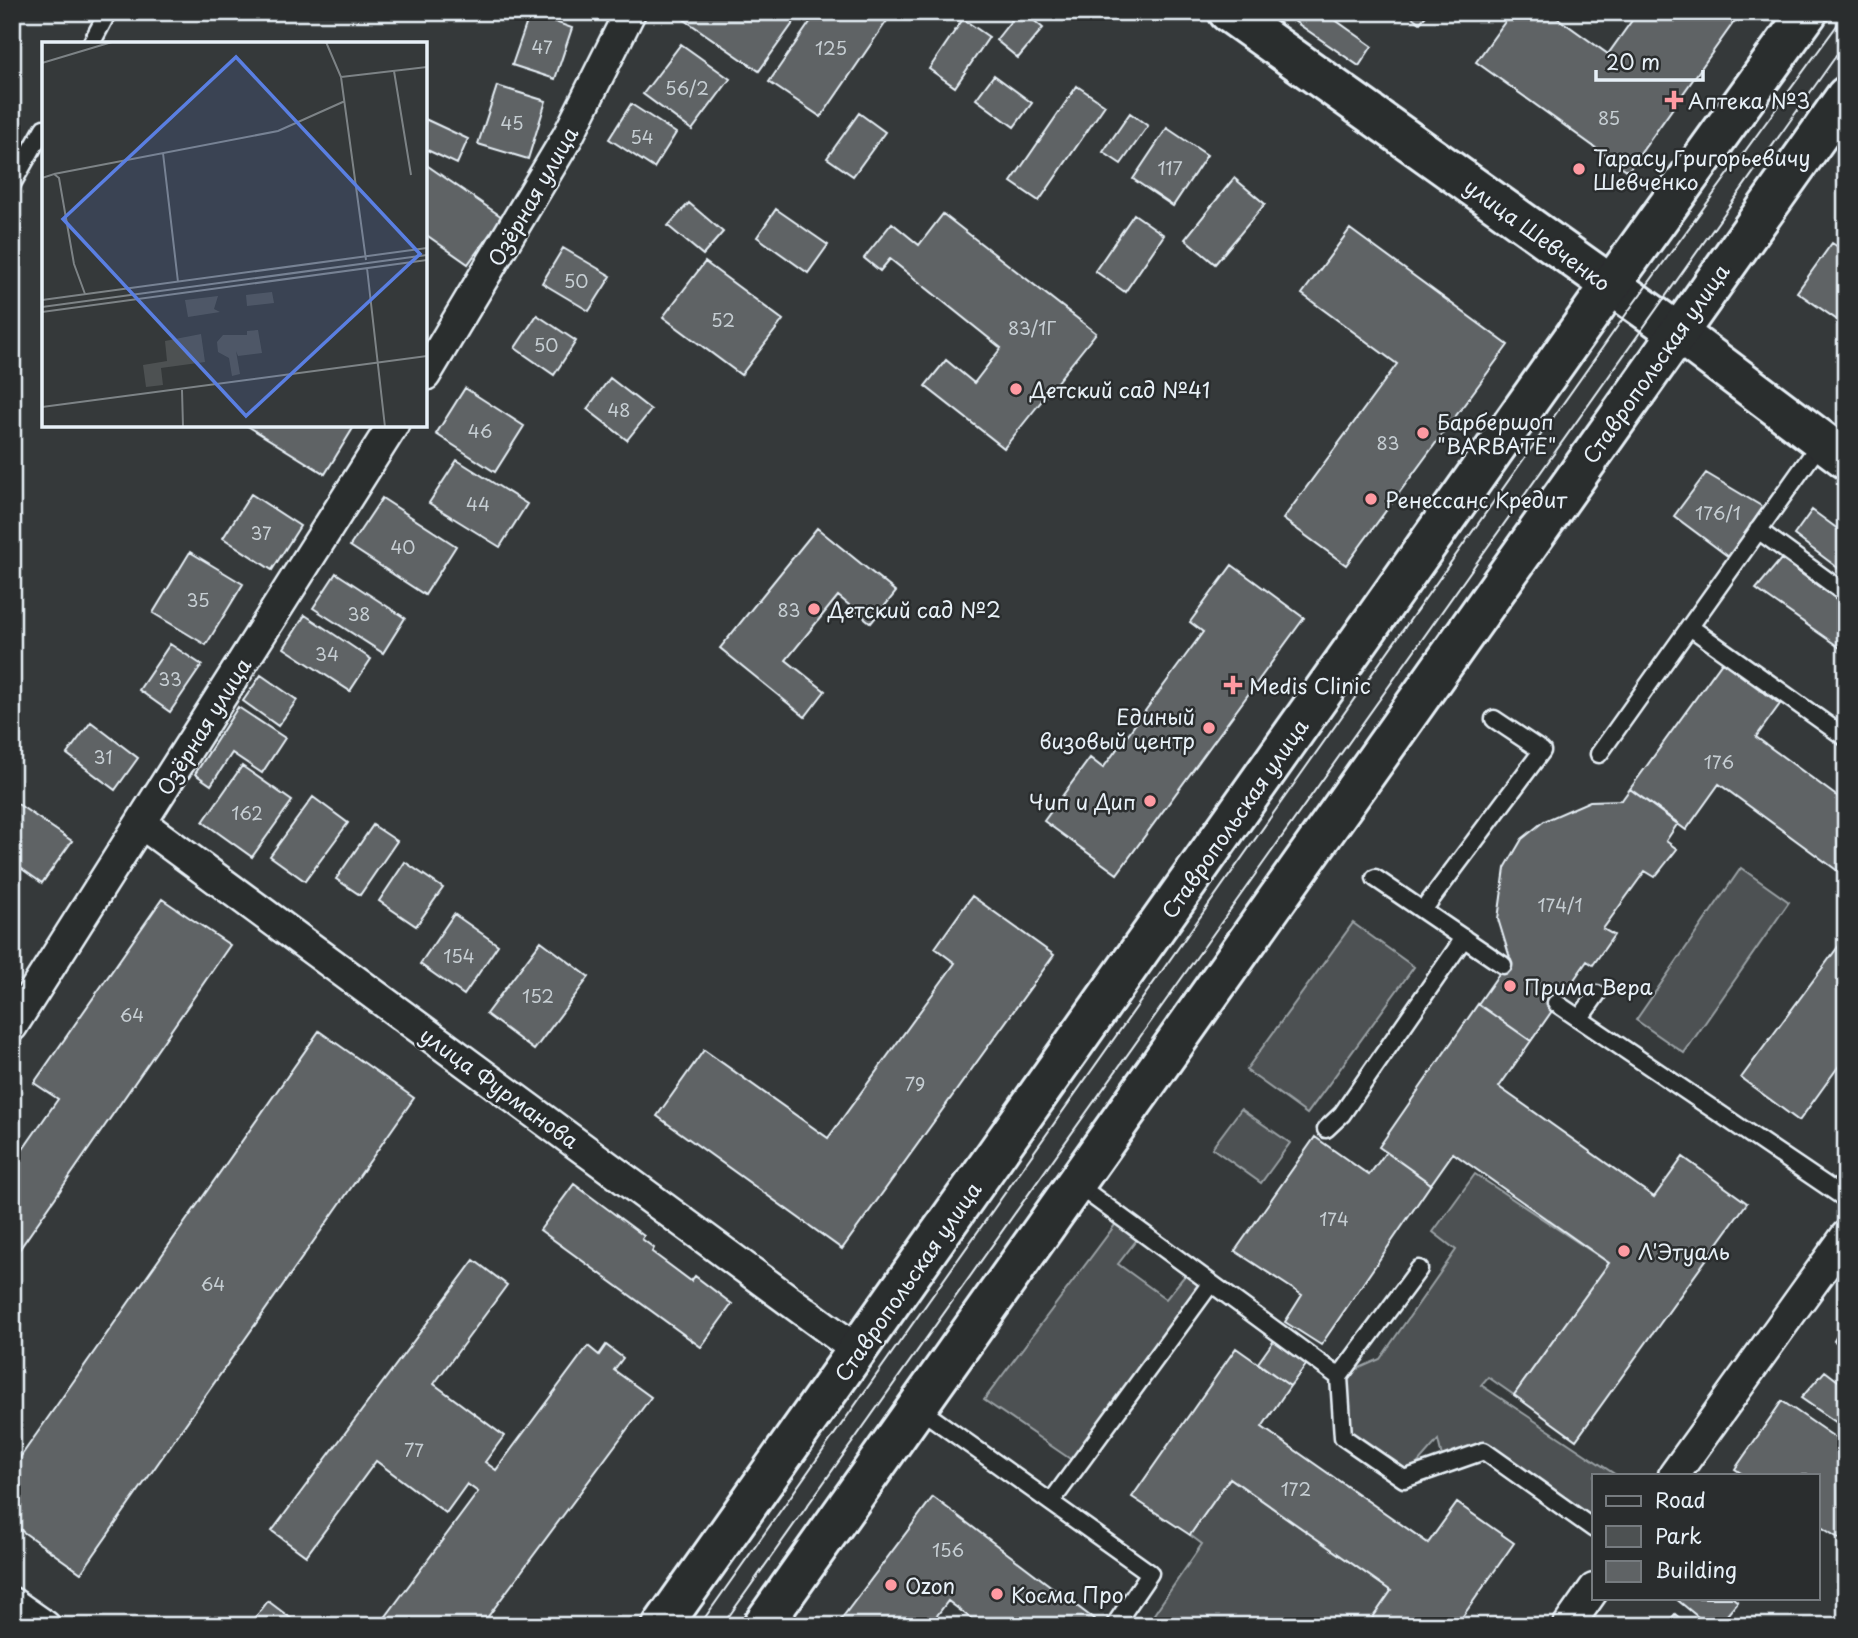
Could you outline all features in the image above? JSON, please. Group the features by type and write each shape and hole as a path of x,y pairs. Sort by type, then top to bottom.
{"main road":[{"name":"улица Шевченко","path":"1228,12 1677,332 1834,450"},
{"name":"Ставропольская улица","path":"662,1626 1610,286 1808,12"},
{"name":"Ставропольская улица","path":"762,1626 1846,96"}],"street":[{"name":"Озёрная улица","path":"427,372 568,136 630,12"},
{"name":"Озёрная улица","path":"12,1026 392,427"},
{"name":"улица Фурманова","path":"141,823 858,1351"},
{"path":"1675,1474 1846,1236"},
{"path":"1568,1626 1592,1592"},
{"path":"12,1603 45,1626"}],"lane":[{"path":"92,42 108,12"},
{"path":"14,177 42,131"},
{"path":"1599,754 1758,530 1834,450"},
{"path":"1758,530 1846,594"},
{"path":"1689,627 1846,737"},
{"path":"1423,910 1542,751 1494,719"},
{"path":"1375,878 1503,965"},
{"path":"1326,1129 1342,1115 1464,938"},
{"path":"1580,1018 1597,994"},
{"path":"1556,1003 1846,1199"},
{"path":"1075,1183 1339,1377"},
{"path":"1419,1269 1339,1377 1343,1437 1404,1479 1484,1451 1592,1528"},
{"path":"1051,1502 1210,1283"},
{"path":"917,1407 1150,1573 1114,1626"}],"green space":[{"path":"1741,868 1789,902 1684,1053 1636,1020"},
{"path":"1353,923 1414,967 1307,1114 1246,1070"},
{"path":"1241,1109 1290,1143 1261,1183 1212,1148"},
{"path":"1475,1174 1609,1263 1514,1395 1488,1377 1481,1385 1614,1474 1592,1474 1592,1512 1585,1522 1484,1451 1444,1465 1438,1440 1404,1479 1343,1437 1339,1377 1380,1359 1456,1250 1433,1232"},
{"path":"1121,1217 1142,1233 1118,1264 1166,1299 1191,1268 1211,1283 1079,1465 984,1400"},
{"path":"1230,1478 1391,1591 1367,1626 1146,1626 1202,1544 1190,1535"}],"building":[{"path":"686,12 801,12 759,71 682,18"},
{"path":"817,12 893,12 821,117 769,82"},
{"path":"1018,12 1024,12 1043,28 1018,58 996,40"},
{"path":"1281,12 1324,12 1372,46 1359,66"},
{"path":"1405,12 1429,12 1420,23"},
{"path":"1512,12 1549,12 1608,54 1638,12 1741,12 1628,171 1476,62"},
{"path":"530,13 572,28 555,79 512,65"},
{"path":"963,19 989,37 955,87 929,69"},
{"path":"681,44 730,79 692,130 643,94"},
{"path":"994,75 1032,103 1014,127 976,99"},
{"path":"497,86 546,101 528,159 478,144"},
{"path":"1077,86 1105,105 1039,201 1011,182"},
{"path":"631,104 676,133 654,168 609,139"},
{"path":"859,113 885,132 853,176 827,158"},
{"path":"1130,113 1148,126 1121,164 1103,152"},
{"path":"427,120 468,139 457,164 427,150"},
{"path":"1167,128 1207,155 1173,206 1133,179"},
{"path":"427,165 502,217 468,264 427,235"},
{"path":"1234,178 1265,204 1215,264 1185,239"},
{"path":"689,203 723,232 703,255 668,226"},
{"path":"776,209 828,245 808,273 757,237"},
{"path":"943,214 1096,333 1004,448 925,386 946,360 974,383 1001,348 890,259 880,271 864,258 892,223 919,245"},
{"path":"1134,214 1164,235 1125,292 1095,271"},
{"path":"1350,229 1508,345 1346,565 1283,519 1397,364 1302,294"},
{"path":"1832,243 1846,252 1846,326 1797,292"},
{"path":"563,248 611,276 589,311 542,283"},
{"path":"705,262 783,320 741,375 663,317"},
{"path":"537,315 576,341 554,375 515,348"},
{"path":"610,378 651,410 627,440 587,409"},
{"path":"465,388 524,426 495,472 436,434"},
{"path":"249,427 354,427 325,474"},
{"path":"457,460 527,504 500,547 429,503"},
{"path":"1706,473 1763,507 1729,557 1674,516"},
{"path":"251,494 300,526 272,570 223,538"},
{"path":"382,498 456,546 425,595 350,546"},
{"path":"1812,510 1846,535 1846,574 1794,535"},
{"path":"817,528 896,592 871,623 838,596 786,660 825,691 805,717 720,648"},
{"path":"190,552 243,584 206,645 153,613"},
{"path":"1781,559 1846,606 1846,652 1756,589"},
{"path":"1232,565 1304,618 1117,874 1044,821 1090,758 1103,768 1203,632 1190,622"},
{"path":"336,573 405,618 383,653 313,608"},
{"path":"305,615 371,659 350,691 284,648"},
{"path":"170,644 202,665 170,712 139,690"},
{"path":"1722,662 1780,704 1756,737 1846,803 1846,877 1719,784 1686,830 1630,789"},
{"path":"261,675 297,700 278,726 243,701"},
{"path":"238,707 285,738 262,773 232,753 211,785 195,774"},
{"path":"91,722 138,758 115,790 67,754"},
{"path":"242,766 292,801 252,857 203,822"},
{"path":"1630,789 1678,823 1666,841 1677,849 1655,877 1645,871 1603,929 1614,935 1593,965 1587,961 1531,1041 1478,1004 1510,958 1498,919 1505,868 1522,839 1544,821 1590,801 1622,800"},
{"path":"313,797 348,823 305,881 270,856"},
{"path":"12,800 72,841 42,883 12,862"},
{"path":"373,825 397,841 360,895 336,879"},
{"path":"405,862 443,888 416,926 379,901"},
{"path":"972,896 1054,955 842,1249 657,1116 704,1050 828,1138 955,963 935,948"},
{"path":"162,899 230,945 12,1260 12,1165 58,1099 34,1083"},
{"path":"454,914 498,945 464,995 420,964"},
{"path":"1846,936 1846,1056 1799,1121 1741,1078"},
{"path":"541,941 589,977 534,1050 486,1014"},
{"path":"1478,1004 1531,1041 1499,1087 1654,1197 1683,1157 1747,1203 1576,1440 1514,1395 1609,1263 1453,1153 1431,1184 1379,1147"},
{"path":"319,1031 414,1098 81,1573 12,1524 12,1469"},
{"path":"1315,1137 1369,1175 1386,1152 1431,1184 1321,1345 1285,1322 1302,1295 1235,1251"},
{"path":"574,1184 644,1236 642,1239 654,1248 652,1252 691,1281 695,1276 732,1304 701,1347 540,1230"},
{"path":"474,1260 507,1285 434,1384 504,1436 485,1462 496,1470 588,1346 599,1355 606,1345 623,1358 614,1370 651,1397 481,1626 393,1626 384,1619 478,1492 467,1484 446,1513 376,1461 306,1556 272,1531"},
{"path":"1846,1319 1846,1348 1834,1341"},
{"path":"1275,1339 1309,1361 1290,1386 1258,1363"},
{"path":"1236,1348 1290,1386 1262,1427 1428,1543 1457,1503 1514,1543 1456,1626 1367,1626 1391,1591 1230,1478 1190,1535 1132,1497"},
{"path":"1825,1371 1846,1387 1846,1429 1801,1398"},
{"path":"1782,1401 1846,1445 1846,1543 1820,1526 1820,1474 1742,1474 1735,1469"},
{"path":"933,1497 1094,1619 1089,1626 981,1626 948,1601 929,1626 836,1626"},
{"path":"1677,1600 1738,1602 1718,1626 1709,1626"},
{"path":"268,1601 301,1626 249,1626"},
{"path":"1675,1614 1689,1626 1665,1626"}],"tram line":[{"path":"699,1626 1634,303 1846,13"},
{"path":"722,1626 1846,42"}],"place":[{"name":"Аптека №3","path":"1674,100"},
{"name":"Тарасу Григорьевичу Шевченко","path":"1579,169"},
{"name":"Детский сад №41","path":"1016,389"},
{"name":"Барбершоп \"BARBATE\"","path":"1423,433"},
{"name":"Ренессанс Кредит","path":"1371,499"},
{"name":"Детский сад №2","path":"814,609"},
{"name":"Medis Clinic","path":"1233,685"},
{"name":"Единый визовый центр","path":"1209,728"},
{"name":"Чип и Дип","path":"1150,801"},
{"name":"Прима Вера","path":"1510,986"},
{"name":"Л'Этуаль","path":"1624,1251"},
{"name":"Ozon","path":"891,1585"},
{"name":"Косма Про","path":"997,1594"}]}
